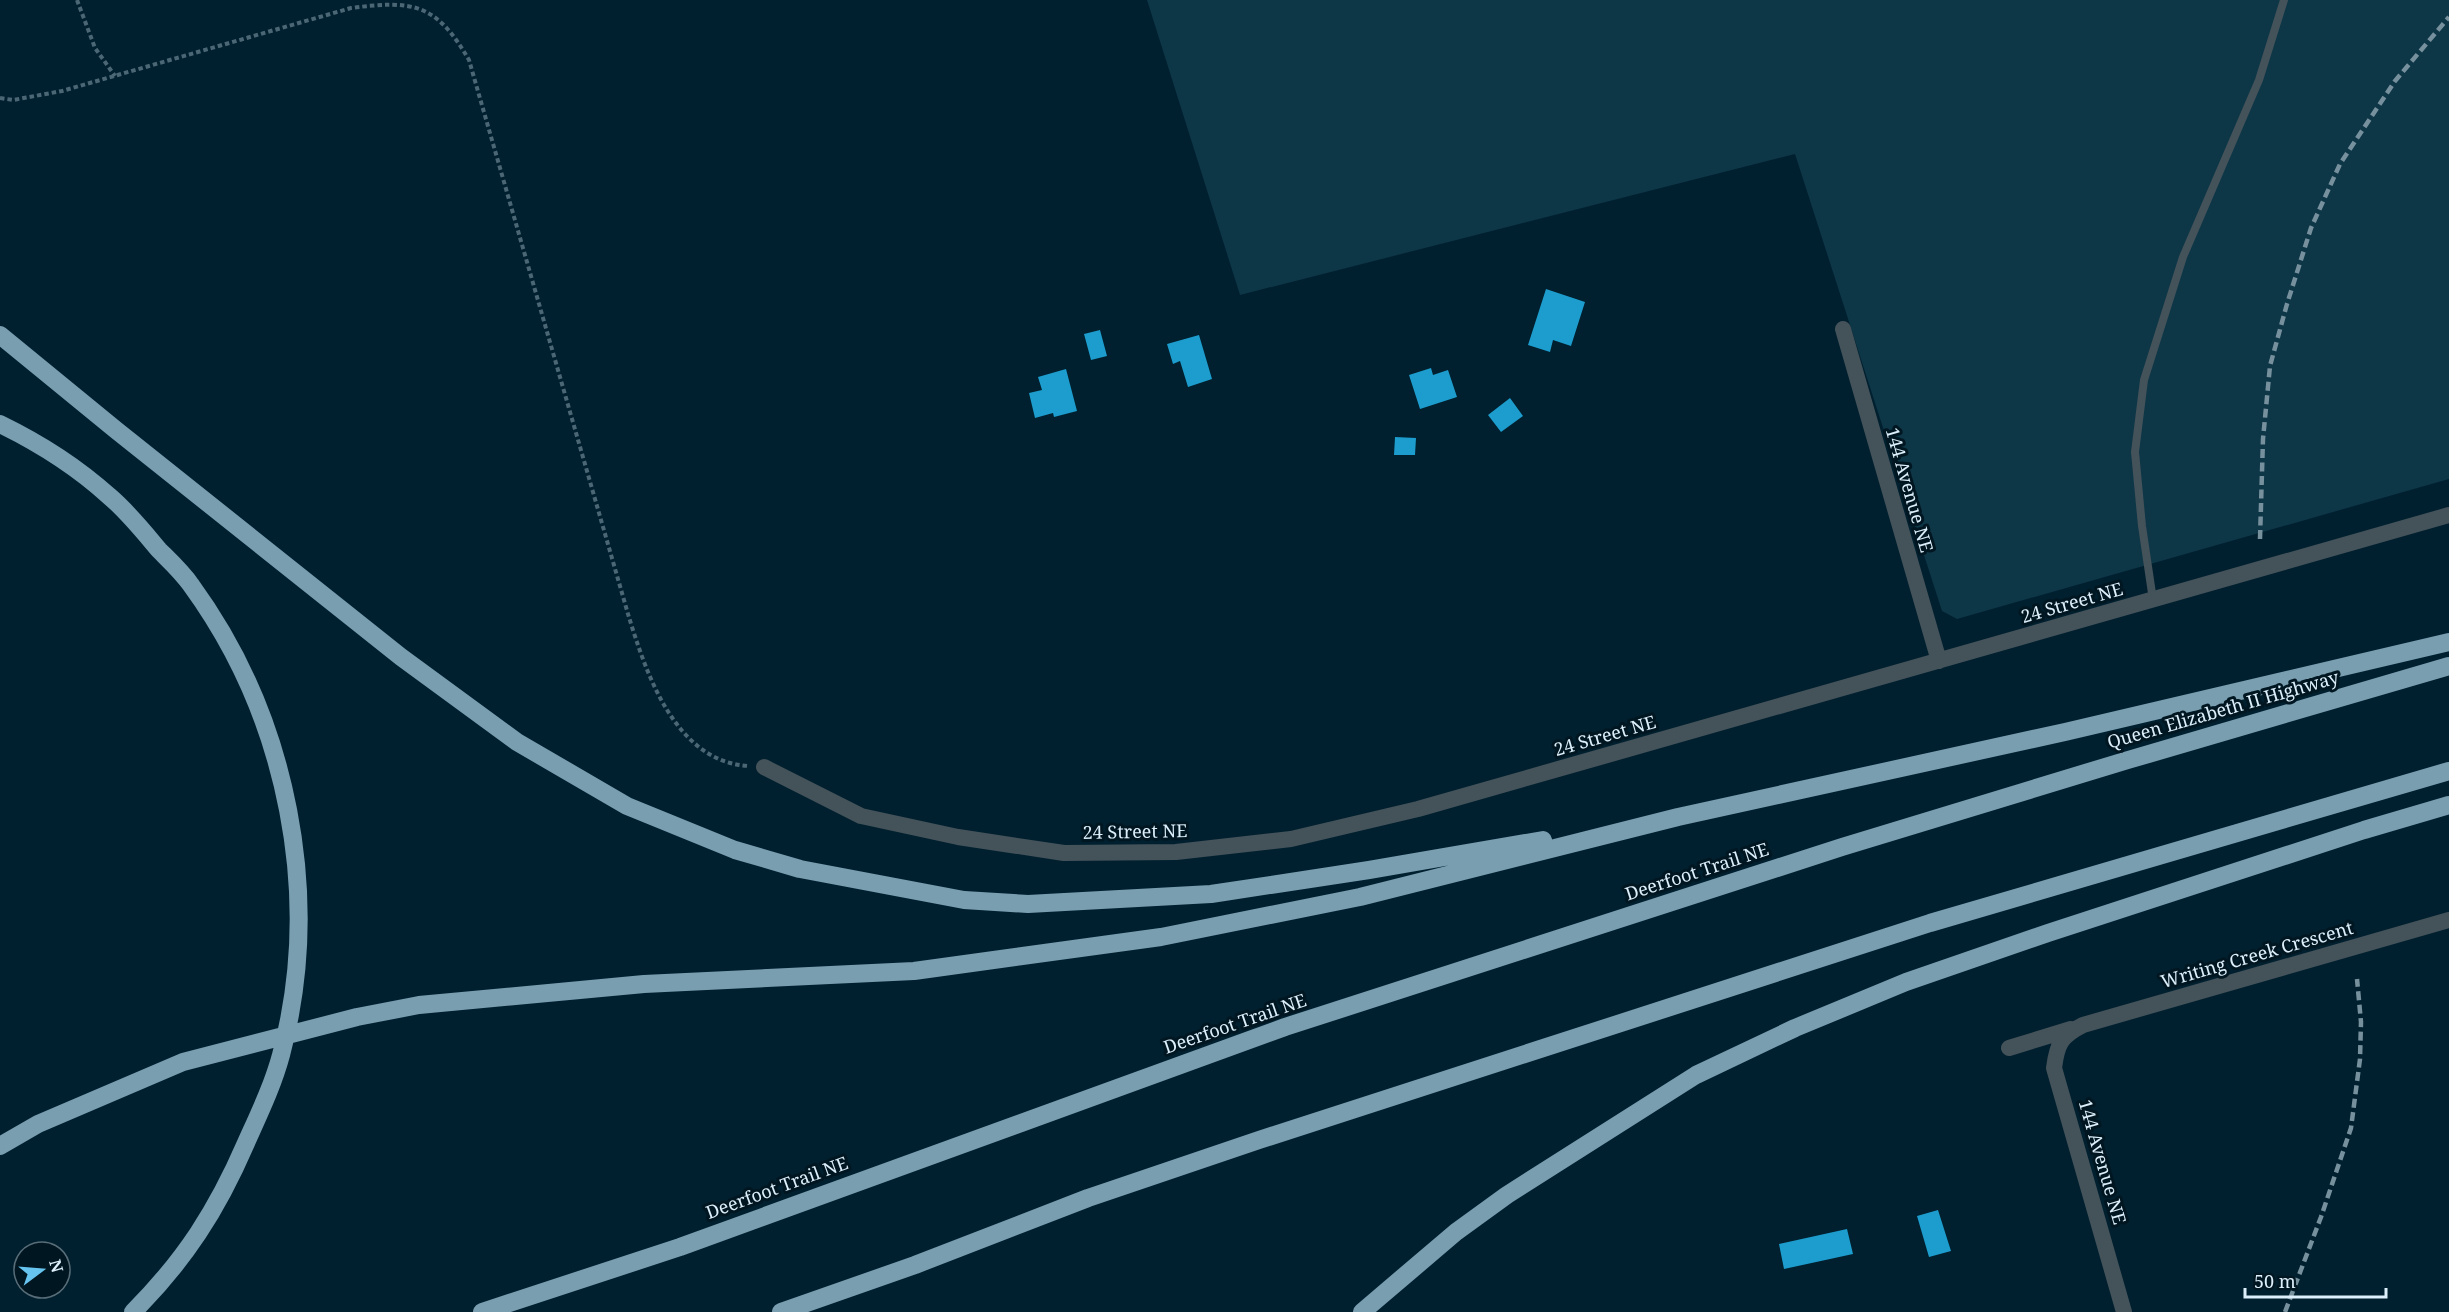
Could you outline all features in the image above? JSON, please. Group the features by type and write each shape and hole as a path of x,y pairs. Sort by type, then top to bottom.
{"highway":[{"path":"0,335 401,657 517,742 627,806 735,850 800,869 964,900 1028,904 1211,894 1369,870 1678,817"},
{"path":"0,423 33,441 108,495 191,584 225,639 257,708 286,795 294,835 298,902 297,943 292,998 281,1055 260,1112 208,1221 156,1289 133,1312"},
{"path":"0,1146 38,1124 183,1062 357,1017 419,1005 644,984 914,971 1161,937 1360,897 1678,817 2065,732 2449,642"},
{"name":"Queen Elizabeth II Highway","path":"2008,796 2449,666"},
{"path":"782,1312 915,1265 1088,1198 1259,1140 1930,923 2449,771"},
{"name":"Deerfoot Trail NE","path":"482,1312 680,1247 1285,1028 2008,796"},
{"path":"1362,1312 1456,1232 1516,1189 1696,1075 1795,1028 1906,982 2048,933 2364,830 2449,805"}],"street":[{"name":"144 Avenue NE","path":"1843,329 1939,661"},
{"name":"24 Street NE","path":"765,767 861,816 958,837 1064,853 1176,852 1291,839 1418,809 2449,515"},
{"name":"Writing Creek Crescent","path":"2009,1047 2449,920"},
{"name":"144 Avenue NE","path":"2080,1027 2059,1043 2054,1068 2124,1312"}],"lane":[{"path":"2153,600 2134,452 2144,380 2183,257 2259,80 2284,0"}],"path":[{"path":"77,0 95,48 116,76"},
{"path":"0,99 13,100 62,91 383,3 407,4 425,10 442,22 457,39 469,60 628,614 647,672 668,711 697,745 718,760 736,766 765,767"}],"shaded area":[{"path":"1147,0 2449,0 2449,479 1957,619 1942,611 1795,154 1240,295"}],"building":[{"path":"1546,289 1585,302 1571,346 1553,340 1550,352 1528,345"},
{"path":"1100,330 1107,356 1091,360 1084,334"},
{"path":"1199,335 1212,379 1188,387 1180,361 1173,364 1167,344"},
{"path":"1431,368 1433,375 1448,370 1457,397 1420,409 1409,375"},
{"path":"1066,369 1077,411 1054,417 1053,413 1035,418 1029,393 1042,390 1038,377"},
{"path":"1510,398 1523,416 1501,432 1488,415"},
{"path":"1395,437 1416,438 1415,455 1394,455"},
{"path":"1938,1210 1951,1251 1929,1257 1917,1216"},
{"path":"1847,1229 1853,1254 1784,1269 1779,1244"}],"railway":[{"path":"2260,539 2263,439 2270,366 2311,228 2340,164 2395,81 2449,17"},
{"path":"2285,1312 2321,1217 2351,1128 2360,1059 2361,1022 2357,979"}]}
